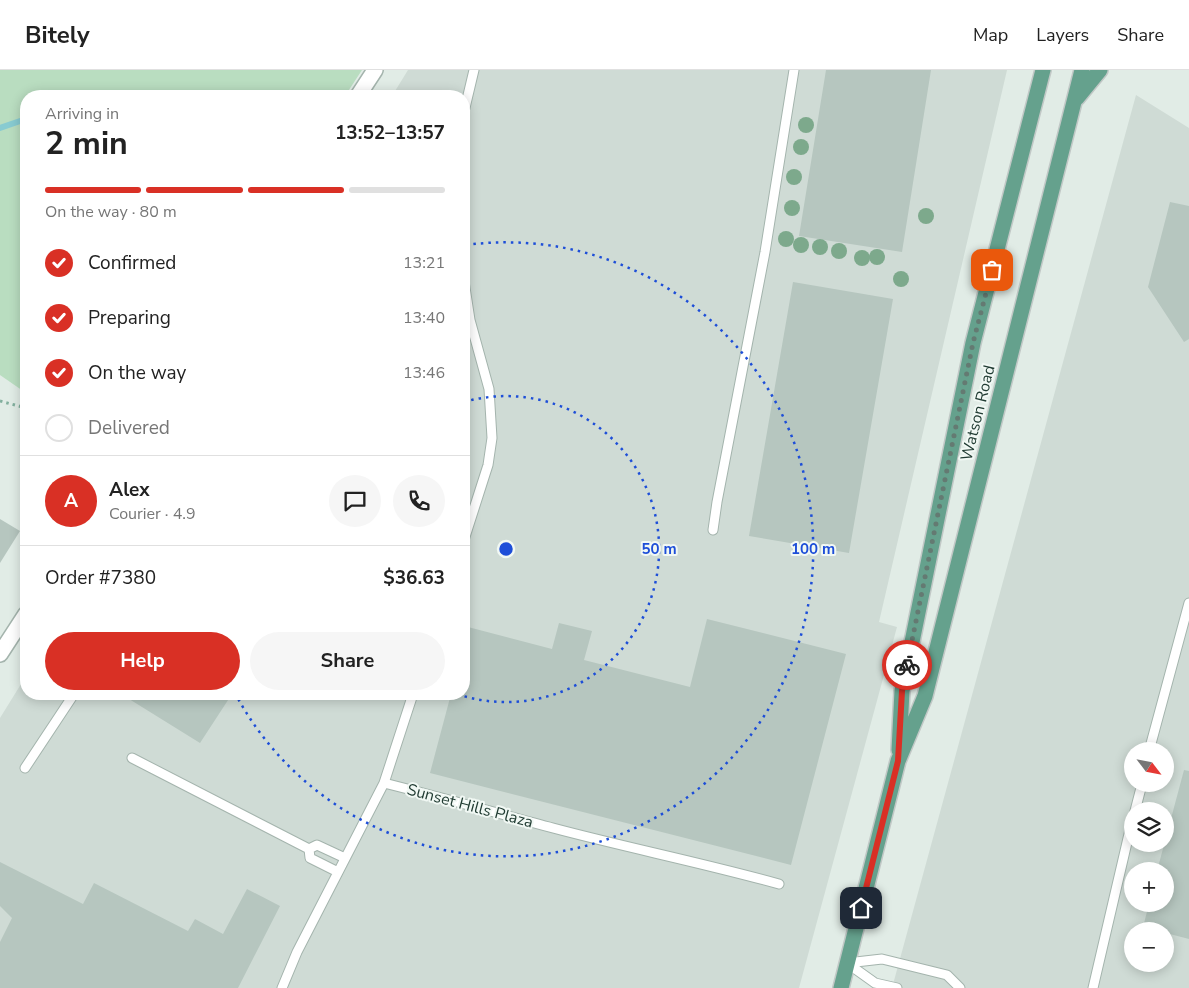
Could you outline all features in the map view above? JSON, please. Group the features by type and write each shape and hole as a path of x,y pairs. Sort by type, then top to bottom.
{"main road":[{"name":"Watson Road","path":"898,761 902,691 973,343 1043,70"},
{"name":"Watson Road","path":"841,988 898,761 926,696 1082,70"},
{"path":"1074,102 1100,70"}],"street":[{"path":"362,90 375,70"},
{"path":"0,654 20,623"}],"lane":[{"path":"469,90 474,70"},
{"path":"713,530 765,252 794,70"},
{"path":"470,320 489,389 492,438 488,466 470,522"},
{"path":"1151,742 1189,603"},
{"path":"25,768 70,700"},
{"path":"282,988 297,952 384,783 411,700"},
{"path":"132,758 309,849"},
{"name":"Sunset Hills Plaza","path":"384,783 665,856 723,868 779,884"},
{"path":"309,849 317,845 345,858"},
{"path":"309,849 310,858 338,872"},
{"path":"1093,988 1125,852"},
{"path":"847,963 882,958 947,975 960,988"},
{"path":"847,963 874,982 897,988"}],"path":[{"path":"0,401 20,406"}],"shaded area":[{"path":"408,70 1007,70 879,622 897,627 799,988 0,988 0,718 20,686 20,700 470,700 470,90 396,90"},
{"path":"1136,95 1189,128 1189,988 892,988"}],"green space":[{"path":"0,70 362,70 349,90 20,90 20,389 0,375"}],"building":[{"path":"826,70 931,70 902,252 799,236"},
{"path":"1170,202 1189,206 1189,339 1184,342 1148,287"},
{"path":"793,282 893,299 849,553 749,536"},
{"path":"0,519 20,531 0,563"},
{"path":"707,619 846,654 791,865 430,773 449,700 470,700 470,628 552,649 559,623 592,631 584,660 690,687"},
{"path":"131,700 228,700 200,743"},
{"path":"1184,770 1189,771 1189,939 1174,935 1174,922 1144,922 1147,912 1174,912 1174,862 1159,862 1162,852 1174,852 1174,807"},
{"path":"0,862 83,904 94,883 188,931 195,919 223,934 247,889 280,906 238,988 0,988 0,942 12,918 0,906"}],"waterway":[{"path":"0,128 20,121"}],"way so far":[{"path":"907,665 973,343 992,270"}],"route":[{"path":"861,908 898,761 902,691 907,665"}]}
